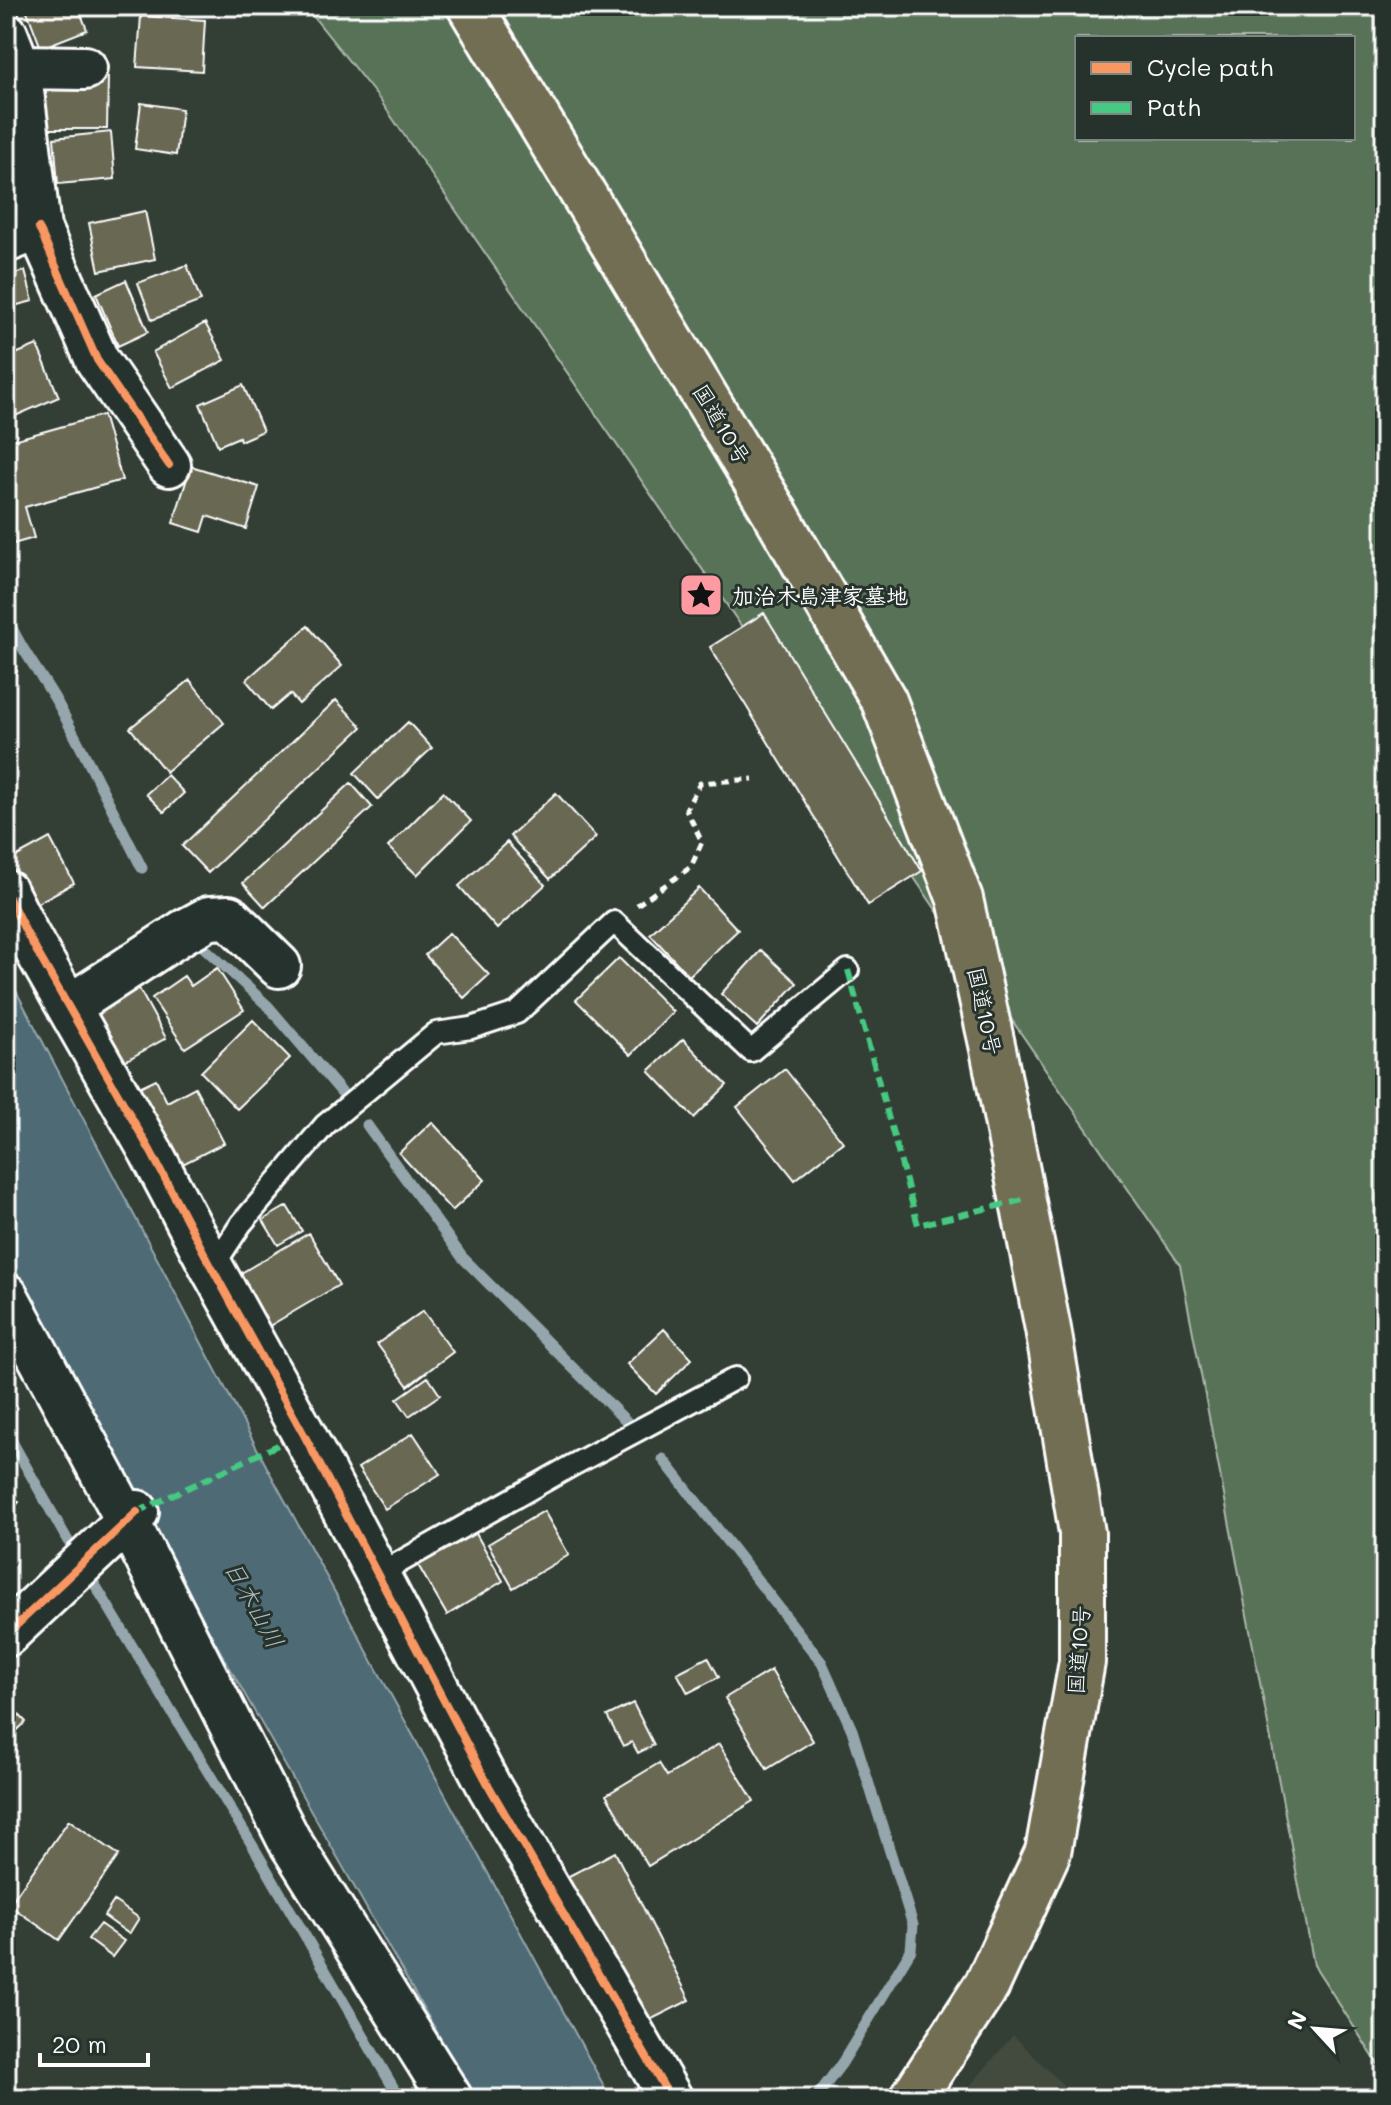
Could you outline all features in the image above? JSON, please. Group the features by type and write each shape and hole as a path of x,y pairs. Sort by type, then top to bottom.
{"highway":[{"name":"国道10号","path":"470,6 777,516 884,701 960,899 996,1064 1048,1329 1082,1533 1082,1662 1048,1852 987,1985 912,2099"}],"street":[{"path":"85,68 12,50 23,234 97,360 169,465"},
{"path":"6,892 303,1433 490,1788 671,2099"},
{"path":"70,1006 209,918 229,917 279,966"},
{"path":"6,1295 132,1516 289,1840 451,2099"},
{"path":"6,1635 132,1516"}],"lane":[{"path":"212,1268 241,1224 325,1125 436,1033 471,1028 517,1013 614,922 751,1051 848,970"},
{"path":"377,1575 736,1378"}],"path":[{"path":"614,922 691,867 702,842 686,809 700,783 753,779"}],"shaded area":[{"path":"1013,2035 1077,2099 959,2099"}],"green space":[{"path":"305,6 1385,6 1385,2075 1314,1965 1180,1265 380,100"}],"water":[{"name":"日木山川","path":"6,972 270,1473 611,2099 475,2099 215,1642 6,1252"}],"building":[{"path":"25,6 78,6 87,30 41,48"},
{"path":"141,16 205,20 202,71 137,67"},
{"path":"46,77 108,77 107,129 46,129"},
{"path":"141,103 182,109 176,155 135,149"},
{"path":"111,132 115,179 58,184 54,138"},
{"path":"145,211 155,259 99,271 89,223"},
{"path":"187,265 201,301 152,320 138,283"},
{"path":"25,271 33,301 6,308 6,276"},
{"path":"126,280 148,332 118,346 96,294"},
{"path":"205,323 225,360 172,388 153,352"},
{"path":"37,345 59,397 6,420 6,358"},
{"path":"243,385 263,431 218,446 200,404"},
{"path":"103,415 122,480 25,507 34,538 6,546 6,442"},
{"path":"191,466 259,487 246,529 207,516 202,532 173,523"},
{"path":"764,613 922,871 868,905 710,647"},
{"path":"308,626 342,666 299,704 290,694 271,710 246,680"},
{"path":"6,659 17,671 6,681"},
{"path":"190,680 224,723 166,772 130,728"},
{"path":"336,700 362,727 208,873 182,846"},
{"path":"408,722 432,748 378,799 354,773"},
{"path":"167,775 184,793 164,812 146,794"},
{"path":"351,783 372,807 265,907 243,883"},
{"path":"443,792 471,821 417,875 388,847"},
{"path":"556,793 596,837 550,879 510,836"},
{"path":"50,838 74,883 32,906 8,861"},
{"path":"507,842 545,885 497,929 459,886"},
{"path":"699,888 738,930 689,976 650,934"},
{"path":"449,933 489,975 464,998 425,955"},
{"path":"761,950 797,983 757,1027 721,994"},
{"path":"619,958 673,1012 631,1055 576,1000"},
{"path":"217,968 244,1010 185,1048 152,998 184,976 191,986"},
{"path":"131,974 166,1038 116,1066 82,1002"},
{"path":"253,1020 290,1058 237,1109 201,1072"},
{"path":"683,1039 727,1085 694,1118 649,1071"},
{"path":"785,1069 843,1142 795,1180 737,1107"},
{"path":"156,1079 167,1102 195,1087 224,1143 177,1167 137,1088"},
{"path":"432,1122 485,1180 452,1211 399,1153"},
{"path":"287,1206 302,1231 278,1245 263,1220"},
{"path":"309,1233 339,1285 266,1328 236,1276"},
{"path":"423,1311 453,1352 408,1386 377,1344"},
{"path":"664,1329 692,1359 656,1394 627,1364"},
{"path":"428,1377 440,1395 409,1416 397,1399"},
{"path":"413,1433 440,1474 385,1509 358,1468"},
{"path":"6,1490 19,1502 6,1516"},
{"path":"544,1511 569,1555 513,1588 488,1544"},
{"path":"475,1532 503,1581 447,1615 418,1565"},
{"path":"708,1657 719,1677 688,1693 677,1673"},
{"path":"771,1670 813,1741 767,1769 725,1698"},
{"path":"6,1701 26,1722 6,1741"},
{"path":"633,1703 654,1745 638,1753 632,1742 623,1746 607,1716"},
{"path":"719,1744 754,1801 648,1866 606,1795 659,1763 667,1776"},
{"path":"69,1820 119,1855 59,1940 9,1905"},
{"path":"615,1852 690,2000 642,2024 567,1877"},
{"path":"114,1901 139,1918 129,1934 104,1916"},
{"path":"100,1924 124,1941 112,1957 88,1939"}],"waterway":[{"path":"6,614 23,649 58,704 142,868"},
{"path":"198,942 268,1006 349,1101"},
{"path":"367,1125 462,1257 638,1433"},
{"path":"6,1431 68,1541"},
{"path":"663,1459 822,1663 852,1730 913,1925 911,1950 842,2063 815,2099"},
{"path":"94,1583 257,1853 400,2099"}],"marked path":[{"path":"848,970 918,1225 1023,1200"},
{"path":"137,1512 282,1443"}],"cycle path":[{"path":"39,228 97,360 169,465"},
{"path":"6,892 303,1433 490,1788 671,2099"},
{"path":"6,1635 137,1512"}],"place":[{"name":"加治木島津家墓地","path":"701,595"}]}
